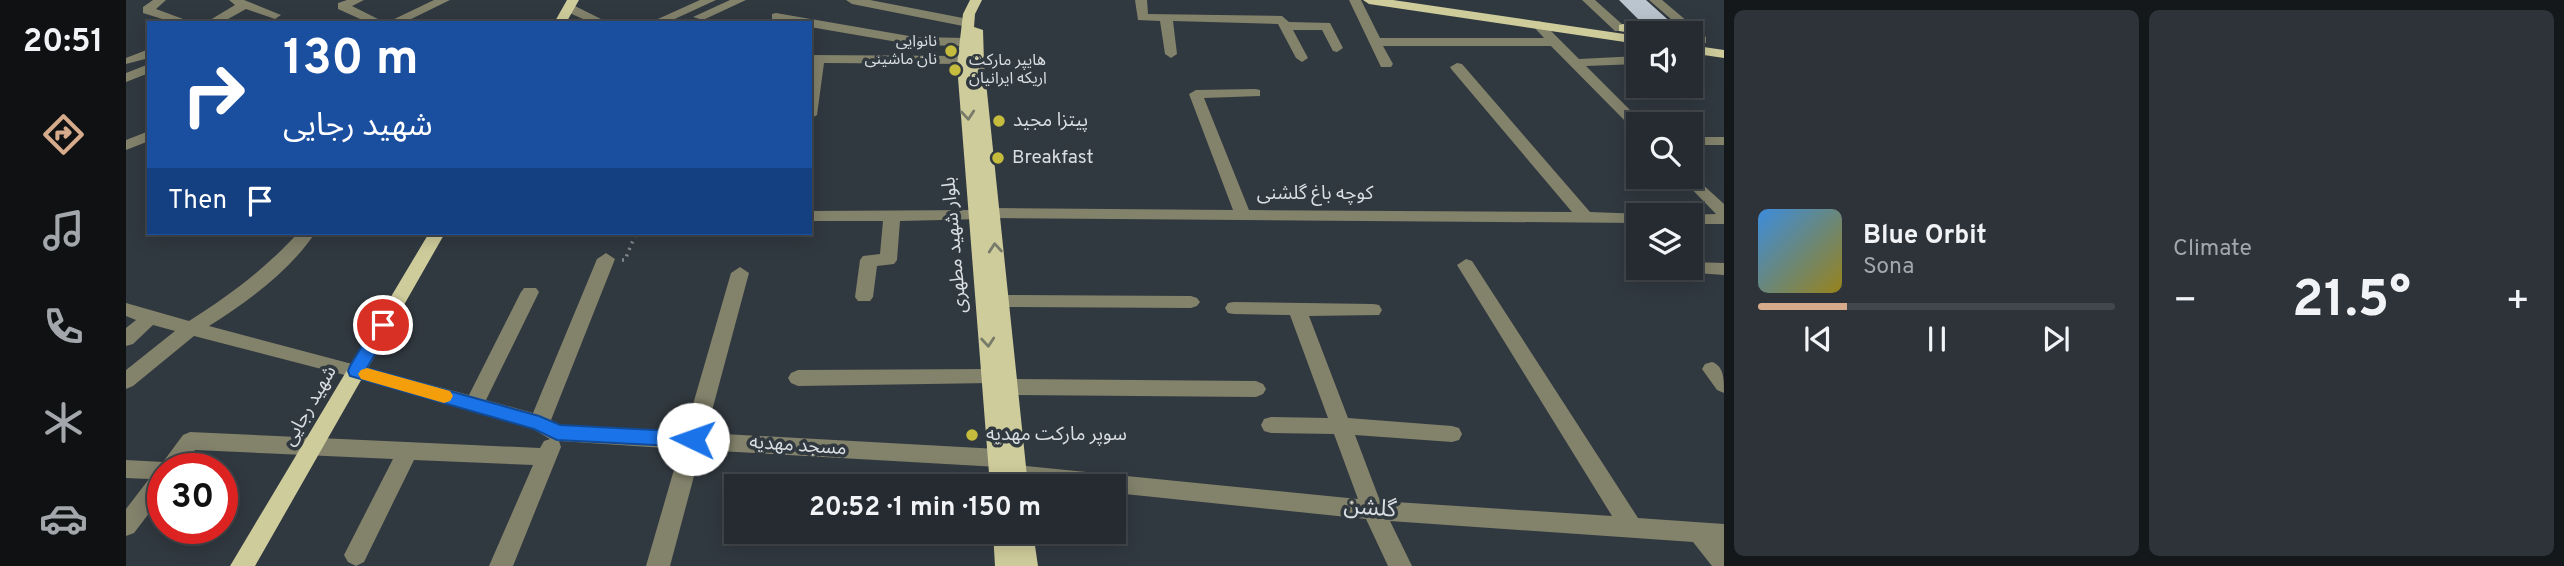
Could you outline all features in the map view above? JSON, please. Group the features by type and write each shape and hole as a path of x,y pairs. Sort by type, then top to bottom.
{"main road":[{"name":"بلوار شهید مطهری","path":"976,0 968,23 964,60 984,214 1010,474"},
{"name":"بلوار شهید مطهری","path":"985,0 978,19 977,63 984,214 1000,300 998,458 1007,474"},
{"path":"1369,0 1626,38"},
{"path":"1435,0 1626,29"},
{"path":"562,21 573,6"},
{"path":"1703,40 1724,43"},
{"path":"1703,50 1724,54"},
{"name":"شهید رجایی","path":"243,566 436,235"},
{"path":"1005,544 1007,566"},
{"path":"1023,544 1026,566"}],"street":[{"path":"160,0 147,10 182,21"},
{"path":"358,0 342,6 376,21"},
{"path":"397,21 444,0"},
{"path":"573,6 594,0"},
{"path":"660,21 710,0"},
{"path":"691,21 740,0"},
{"path":"852,0 968,23"},
{"path":"1141,0 1142,17 1326,26 1337,48"},
{"path":"1355,0 1386,64"},
{"path":"1588,0 1619,28"},
{"path":"1656,0 1678,21"},
{"path":"214,21 241,3 275,15"},
{"path":"573,6 599,21"},
{"path":"776,17 799,21"},
{"path":"1166,18 1171,54"},
{"path":"812,23 915,41 965,42"},
{"path":"1284,23 1302,58"},
{"path":"1538,25 1626,114"},
{"path":"1374,42 1555,42"},
{"path":"129,61 147,54"},
{"path":"812,87 814,59 964,60"},
{"path":"1575,63 1626,61"},
{"path":"1457,67 1586,218"},
{"path":"126,78 147,69"},
{"path":"1243,215 1196,94 1255,93"},
{"path":"126,146 147,136"},
{"path":"1703,141 1724,141"},
{"path":"1700,189 1724,213"},
{"name":"کوچه باغ گلشنی","path":"812,216 984,214 1626,218"},
{"path":"864,297 869,260 888,260 892,215"},
{"path":"1703,219 1724,219"},
{"path":"126,380 192,328 241,297 277,266 305,235"},
{"path":"501,566 547,457 548,428 606,259"},
{"path":"1466,265 1632,528"},
{"path":"1703,268 1724,269"},
{"path":"657,566 740,273"},
{"path":"474,405 530,292"},
{"path":"1000,300 1191,302"},
{"path":"1234,307 1373,310"},
{"name":"مسجد مهدیه","path":"126,309 150,318 356,371 548,428 998,458"},
{"path":"1297,309 1374,510 1400,566"},
{"path":"126,339 150,318"},
{"path":"798,378 1256,389"},
{"path":"1271,425 1342,426 1452,434"},
{"path":"181,453 190,441 547,457"},
{"path":"356,555 408,450"},
{"path":"126,469 147,470"},
{"name":"گلشن","path":"1126,491 1724,534"},
{"path":"126,526 147,499"},
{"path":"1699,532 1724,563"}],"path":[{"path":"606,259 625,260 635,235"}],"building":[{"path":"1619,0 1646,0 1669,21 1640,21"}],"slow traffic":[{"path":"367,374 444,396"}],"place":[{"name":"نانوایی نان ماشینی","path":"951,51"},
{"name":"هایپر مارکت اریکه ایرانیان","path":"955,70"},
{"name":"پیتزا مجید","path":"999,121"},
{"name":"Breakfast","path":"998,158"},
{"name":"سوپر مارکت مهدیه","path":"972,435"}],"route":[{"path":"383,325 356,371 539,423 557,433 693,439"}]}
